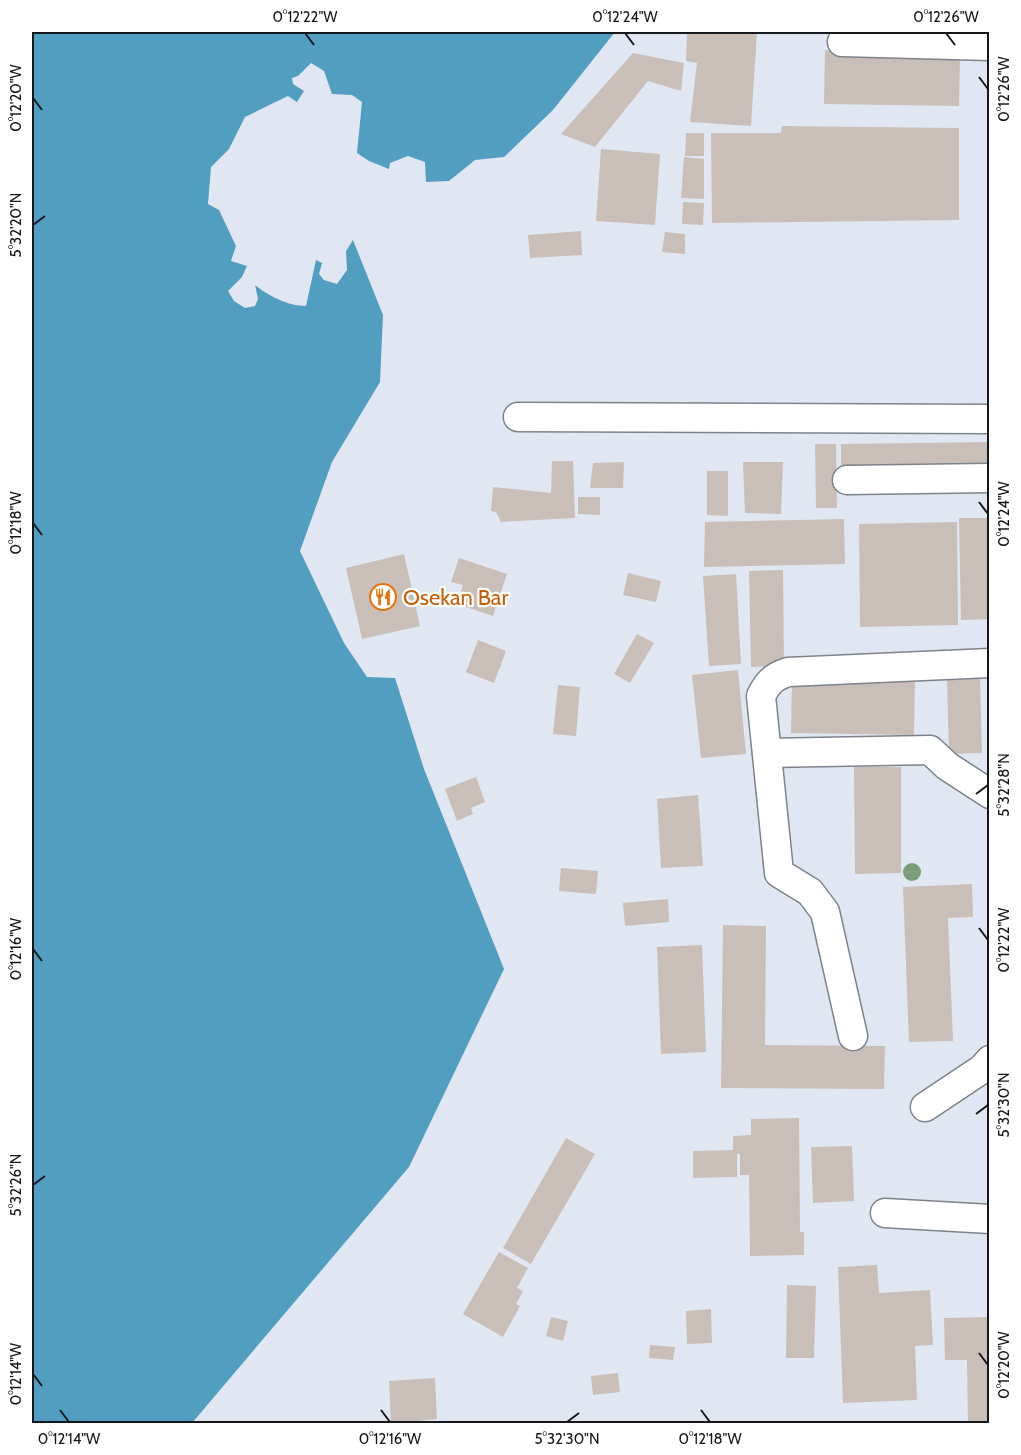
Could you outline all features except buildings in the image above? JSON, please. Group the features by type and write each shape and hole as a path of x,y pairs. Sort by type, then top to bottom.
{"street":[{"path":"842,42 990,46"},
{"path":"518,417 990,419"},
{"path":"847,480 990,478"},
{"path":"853,1036 825,912 810,892 779,873 761,696 767,683 774,676 788,672 990,663"},
{"path":"767,753 930,750 948,766 990,794"},
{"path":"925,1107 982,1069 990,1060"},
{"path":"885,1213 990,1219"}],"water":[{"path":"32,32 615,32 553,110 504,157 475,160 449,181 426,182 425,162 408,156 390,163 389,169 357,153 362,102 352,95 332,94 324,71 311,63 298,76 292,78 293,84 304,91 297,102 288,96 245,117 229,149 211,167 208,204 219,210 236,246 231,261 247,266 242,277 228,291 234,301 245,308 255,306 258,299 255,285 278,299 306,306 316,260 322,263 319,274 324,280 337,284 347,270 346,251 353,240 383,315 380,382 332,462 300,551 344,643 367,677 395,678 424,769 504,969 409,1167 192,1423 32,1423"}],"place":[{"name":"Osekan Bar","path":"383,597"}]}
